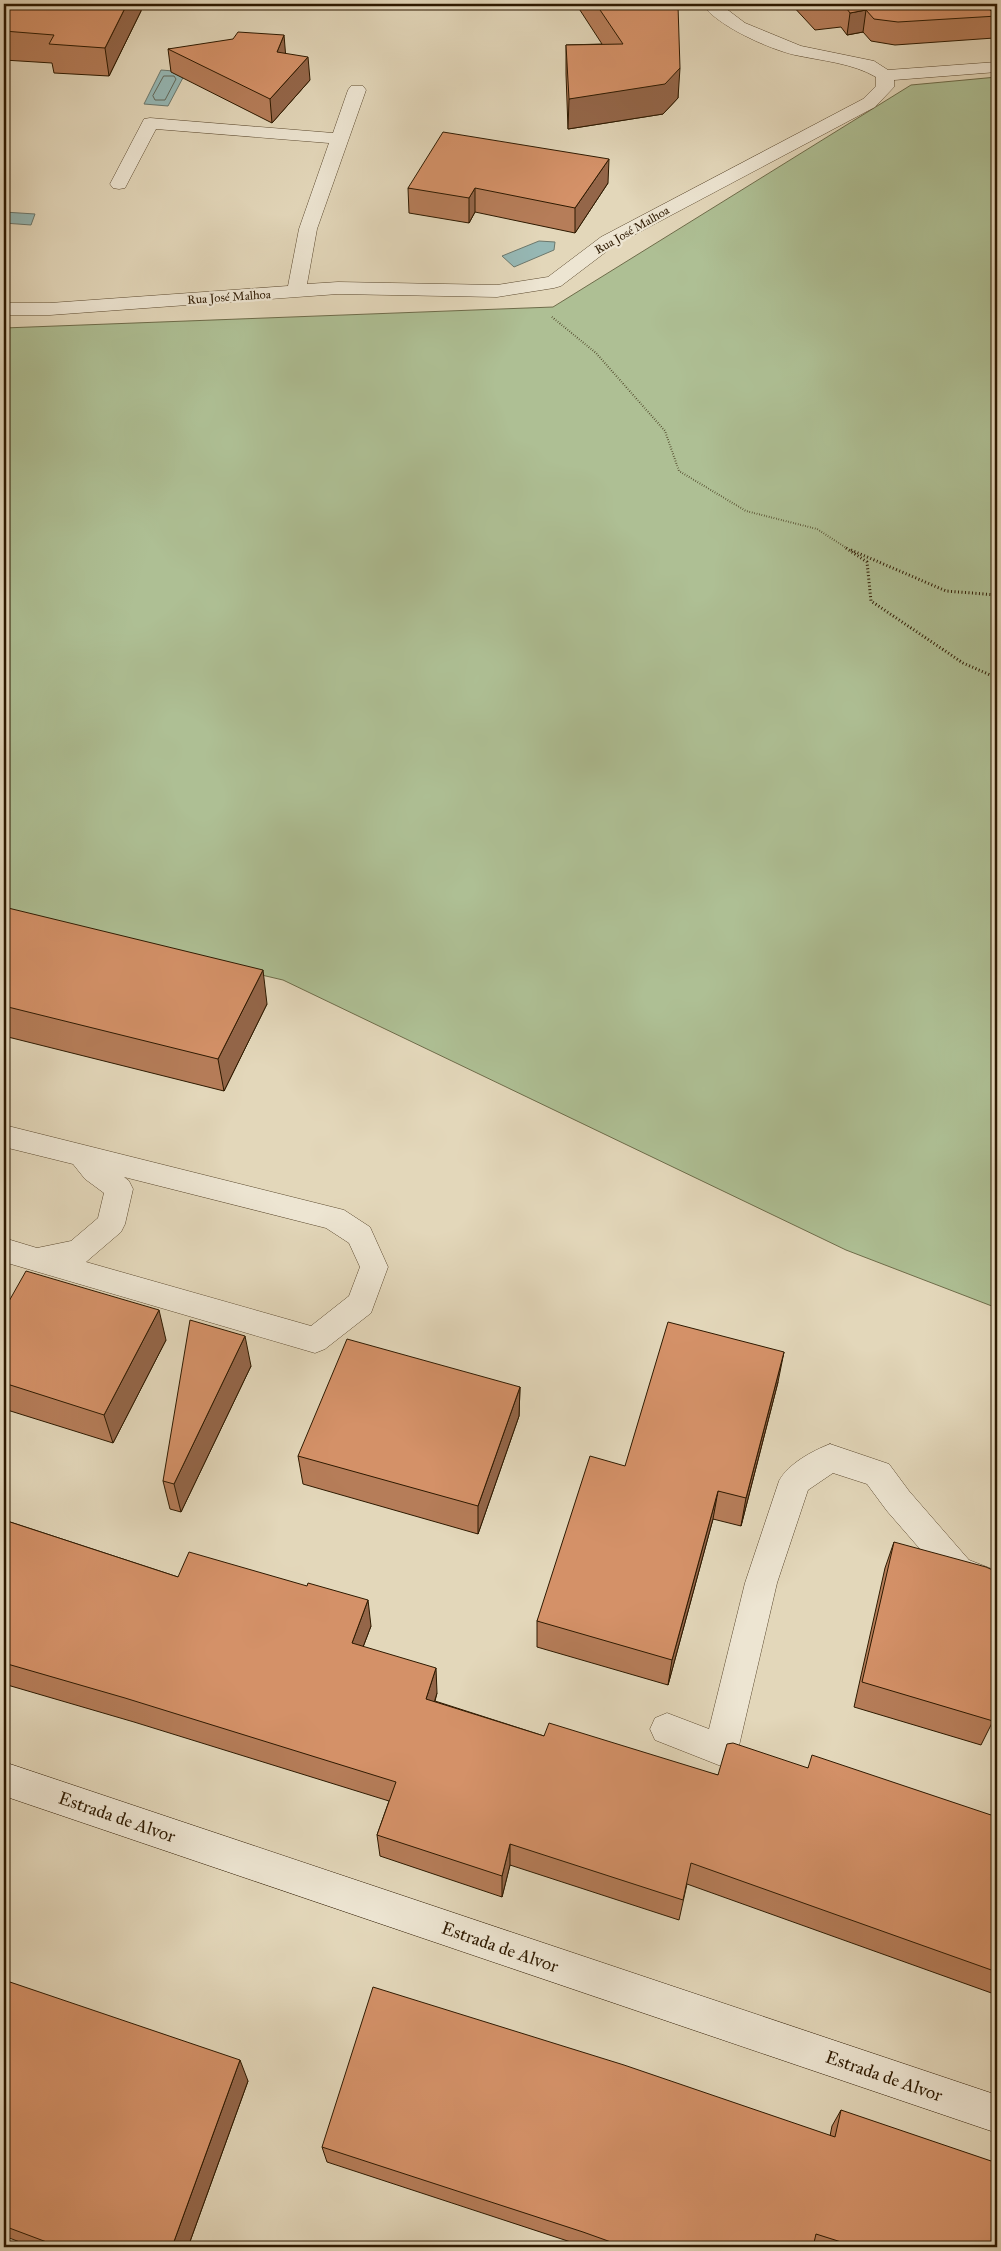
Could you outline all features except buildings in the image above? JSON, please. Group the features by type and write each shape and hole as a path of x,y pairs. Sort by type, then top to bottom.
{"street":[{"path":"710,4 739,27 796,50 868,65 885,76 997,67"},
{"name":"Rua José Malhoa","path":"4,310 50,309 338,288 498,291 554,282 608,241 869,102 885,87 885,76"},
{"path":"296,292 308,229 357,90"},
{"path":"119,184 150,123 340,139"},
{"path":"4,1136 334,1218 360,1235 374,1267 361,1304 315,1340 4,1250"},
{"path":"35,1259 80,1252 111,1224 118,1189 95,1171 82,1156"},
{"path":"667,1730 721,1750 761,1583 795,1481 830,1458 878,1474 898,1501 958,1570 997,1586"},
{"name":"Estrada de Alvor","path":"4,1779 997,2114"}],"path":[{"path":"984,4 997,16"},
{"path":"516,288 596,353 665,431 679,471 746,511 817,529 867,562 871,601 963,663 997,678"},
{"path":"841,546 946,591 997,595"}],"green space":[{"path":"997,77 997,1308 846,1250 283,980 4,915 4,328 553,307 911,85"}],"water":[{"path":"161,70 186,72 168,106 144,104"},
{"path":"4,212 35,214 31,225 4,223"},
{"path":"539,241 555,242 554,250 514,267 502,256"}]}
